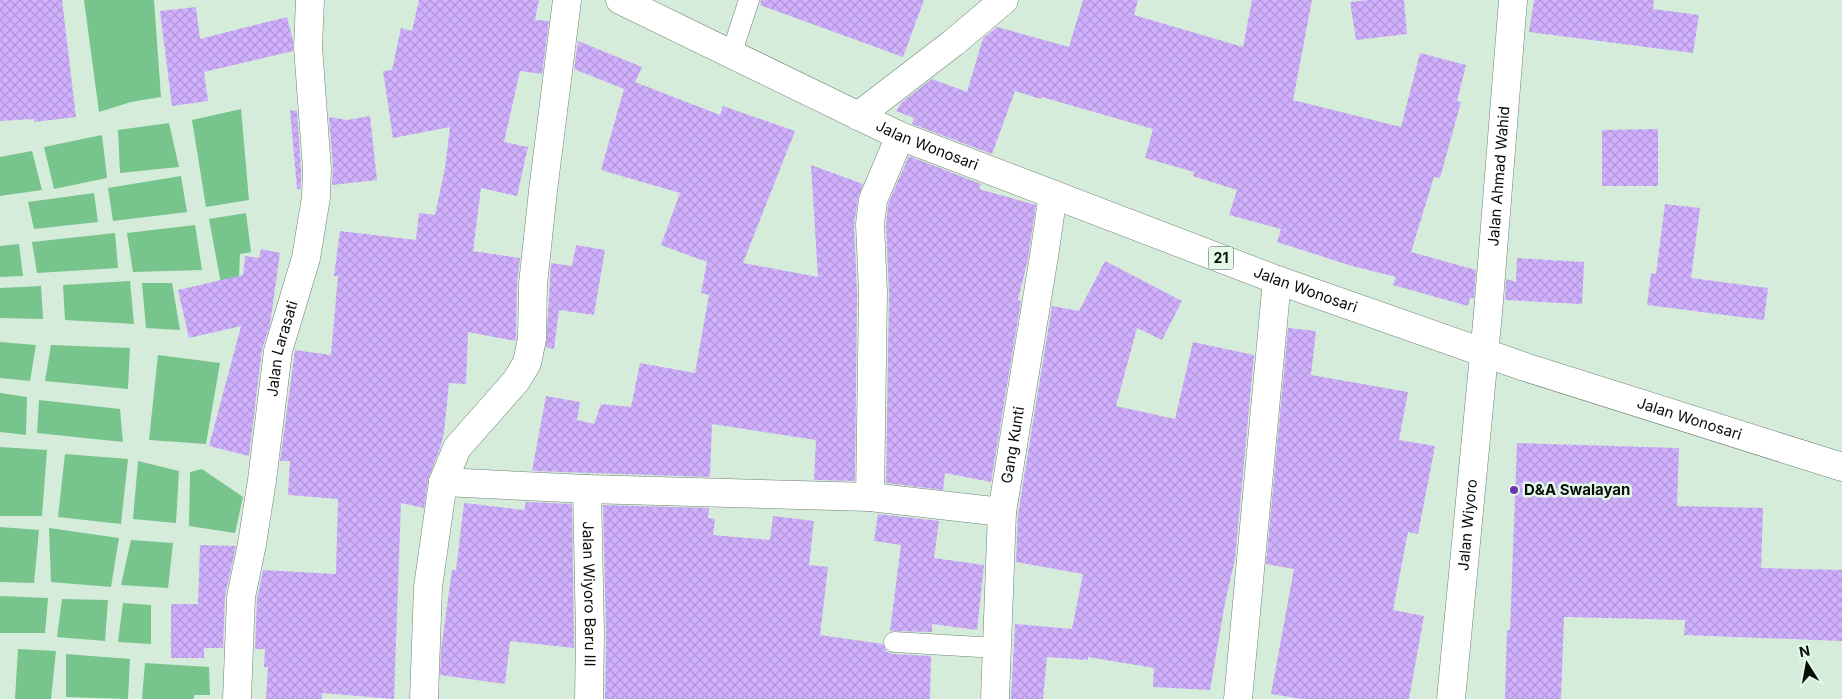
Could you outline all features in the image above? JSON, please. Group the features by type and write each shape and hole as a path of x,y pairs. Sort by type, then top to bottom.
{"main road":[{"name":"Jalan Larasati","path":"237,699 241,598 262,480 278,351 306,258 316,198 318,169 308,47 310,0"},
{"path":"424,699 428,587 443,482 457,448 516,381 527,363 532,339 533,284 542,191 567,0"},
{"name":"Jalan Wonosari","path":"620,0 900,136 1277,280 1445,340 1842,467"},
{"path":"858,116 953,43 1004,0"},
{"name":"Jalan Ahmad Wahid","path":"1484,352 1513,0"},
{"path":"870,497 873,292 870,224 873,200 900,136"},
{"name":"Gang Kunti","path":"995,699 1002,512 1045,250 1052,194"},
{"path":"1238,699 1277,280"},
{"name":"Jalan Wiyoro","path":"1451,699 1484,352"},
{"path":"443,482 587,489 870,497 1002,512"},
{"name":"Jalan Wiyoro Baru III","path":"587,489 590,634 589,699"}],"lane":[{"path":"731,54 749,0"},
{"path":"894,642 997,648"}],"shaded area":[{"path":"84,0 154,0 161,97 131,102 99,112"},
{"path":"241,109 249,200 206,207 192,120"},
{"path":"169,123 179,167 120,173 118,130"},
{"path":"102,135 107,178 54,189 44,147"},
{"path":"32,151 42,190 0,196 0,157"},
{"path":"181,176 187,212 113,221 108,188"},
{"path":"94,193 98,222 34,229 28,202"},
{"path":"246,213 251,252 240,254 239,278 222,289 209,219"},
{"path":"195,225 202,270 133,272 127,233"},
{"path":"115,233 118,268 37,273 32,242"},
{"path":"19,244 23,276 0,277 0,246"},
{"path":"130,281 134,324 65,320 63,285"},
{"path":"142,283 172,283 180,330 146,328"},
{"path":"41,286 43,319 0,318 0,288"},
{"path":"0,342 36,345 30,381 0,378"},
{"path":"51,345 130,348 128,389 45,381"},
{"path":"158,355 220,363 206,444 149,440"},
{"path":"0,393 27,397 26,435 0,432"},
{"path":"39,400 120,409 123,442 37,433"},
{"path":"0,447 47,450 42,516 0,516"},
{"path":"65,454 128,459 121,524 58,517"},
{"path":"138,461 179,471 176,523 133,519"},
{"path":"202,469 243,497 235,533 189,526 190,472"},
{"path":"0,527 39,530 34,583 0,582"},
{"path":"49,528 119,538 111,587 51,582"},
{"path":"131,540 173,543 168,588 121,585"},
{"path":"0,596 48,598 45,633 0,633"},
{"path":"62,599 108,600 105,641 57,637"},
{"path":"123,603 151,605 151,644 118,642"},
{"path":"18,649 56,651 51,699 15,699"},
{"path":"66,654 130,659 128,699 66,697"},
{"path":"145,663 209,667 210,695 194,695 194,699 142,699"}],"building":[{"path":"0,0 62,0 76,117 34,122 34,119 0,121"},
{"path":"419,0 539,0 535,20 549,21 542,74 520,71 504,142 528,147 517,196 481,188 473,251 520,258 517,284 516,341 468,332 466,384 449,383 444,432 428,480 424,508 401,503 394,699 322,693 322,699 266,699 268,667 264,667 265,649 255,649 257,599 263,570 336,574 338,499 288,495 290,461 280,461 295,350 331,355 338,276 334,276 340,231 416,240 419,213 435,215 445,168 450,127 393,138 383,71 392,70 401,28 412,31"},
{"path":"761,0 924,0 903,57 760,5"},
{"path":"1083,0 1138,0 1134,15 1243,47 1252,0 1312,0 1293,100 1401,127 1420,53 1466,65 1457,101 1461,102 1440,178 1434,177 1411,252 1476,270 1474,298 1470,298 1468,306 1393,285 1396,277 1352,266 1277,242 1281,229 1229,215 1237,190 1193,176 1194,172 1145,158 1153,129 1015,91 992,154 912,124 914,118 896,111 902,102 932,79 967,92 983,38 997,27 1069,47"},
{"path":"1404,0 1407,34 1356,40 1350,2"},
{"path":"1534,0 1654,0 1653,9 1699,15 1693,53 1529,32"},
{"path":"196,7 200,39 287,17 293,41 293,51 204,72 208,101 172,106 160,11"},
{"path":"578,41 642,67 635,82 720,115 723,106 795,131 743,263 818,277 811,165 863,184 858,198 854,225 857,292 855,481 814,480 816,440 712,424 710,477 532,471 546,396 580,402 577,420 594,424 601,404 631,407 640,363 695,373 709,295 701,293 707,262 661,245 680,193 601,170 624,89 574,69"},
{"path":"290,110 297,111 301,189 297,189"},
{"path":"370,116 377,180 332,185 333,168 329,117 347,120"},
{"path":"1658,129 1658,186 1602,186 1602,130"},
{"path":"909,156 981,184 979,189 1036,205 1028,259 1018,300 1021,301 991,482 945,473 943,490 886,483 889,292 886,225 888,204"},
{"path":"1665,204 1700,208 1691,278 1768,288 1764,320 1647,305 1651,273 1656,274"},
{"path":"576,245 605,250 594,315 559,310 554,349 546,347 551,263 572,266"},
{"path":"261,249 280,253 270,325 262,349 249,456 209,446 241,326 189,338 178,290 243,275 245,256 259,258"},
{"path":"1517,258 1584,262 1582,304 1505,300 1506,279 1516,282"},
{"path":"1105,261 1182,301 1162,340 1137,328 1116,406 1175,419 1193,342 1254,355 1235,559 1225,603 1210,690 1153,687 1154,668 1088,657 1088,660 1047,657 1043,699 1011,699 1015,624 1072,629 1083,574 1016,562 1018,514 1052,306 1079,311"},
{"path":"1288,328 1316,331 1311,375 1408,392 1399,440 1435,446 1418,534 1408,532 1393,610 1424,616 1409,699 1302,699 1271,694 1294,569 1266,564"},
{"path":"1517,443 1679,448 1677,506 1763,508 1761,568 1842,570 1842,641 1684,635 1685,620 1564,617 1561,699 1505,699 1507,630 1510,630"},
{"path":"526,502 572,504 574,648 510,641 505,684 440,675 441,650 452,570 456,570 464,503 524,510"},
{"path":"603,505 709,508 708,518 715,519 713,535 770,540 773,516 814,521 809,565 828,567 820,635 883,644 887,652 893,654 931,656 930,699 605,699 606,634"},
{"path":"878,514 939,521 934,558 984,565 977,630 932,624 932,632 890,631 901,545 874,541"},
{"path":"200,545 236,546 225,596 223,648 204,648 204,658 171,658 171,604 198,604"}],"place":[{"name":"D&A Swalayan","path":"1514,490"}]}
